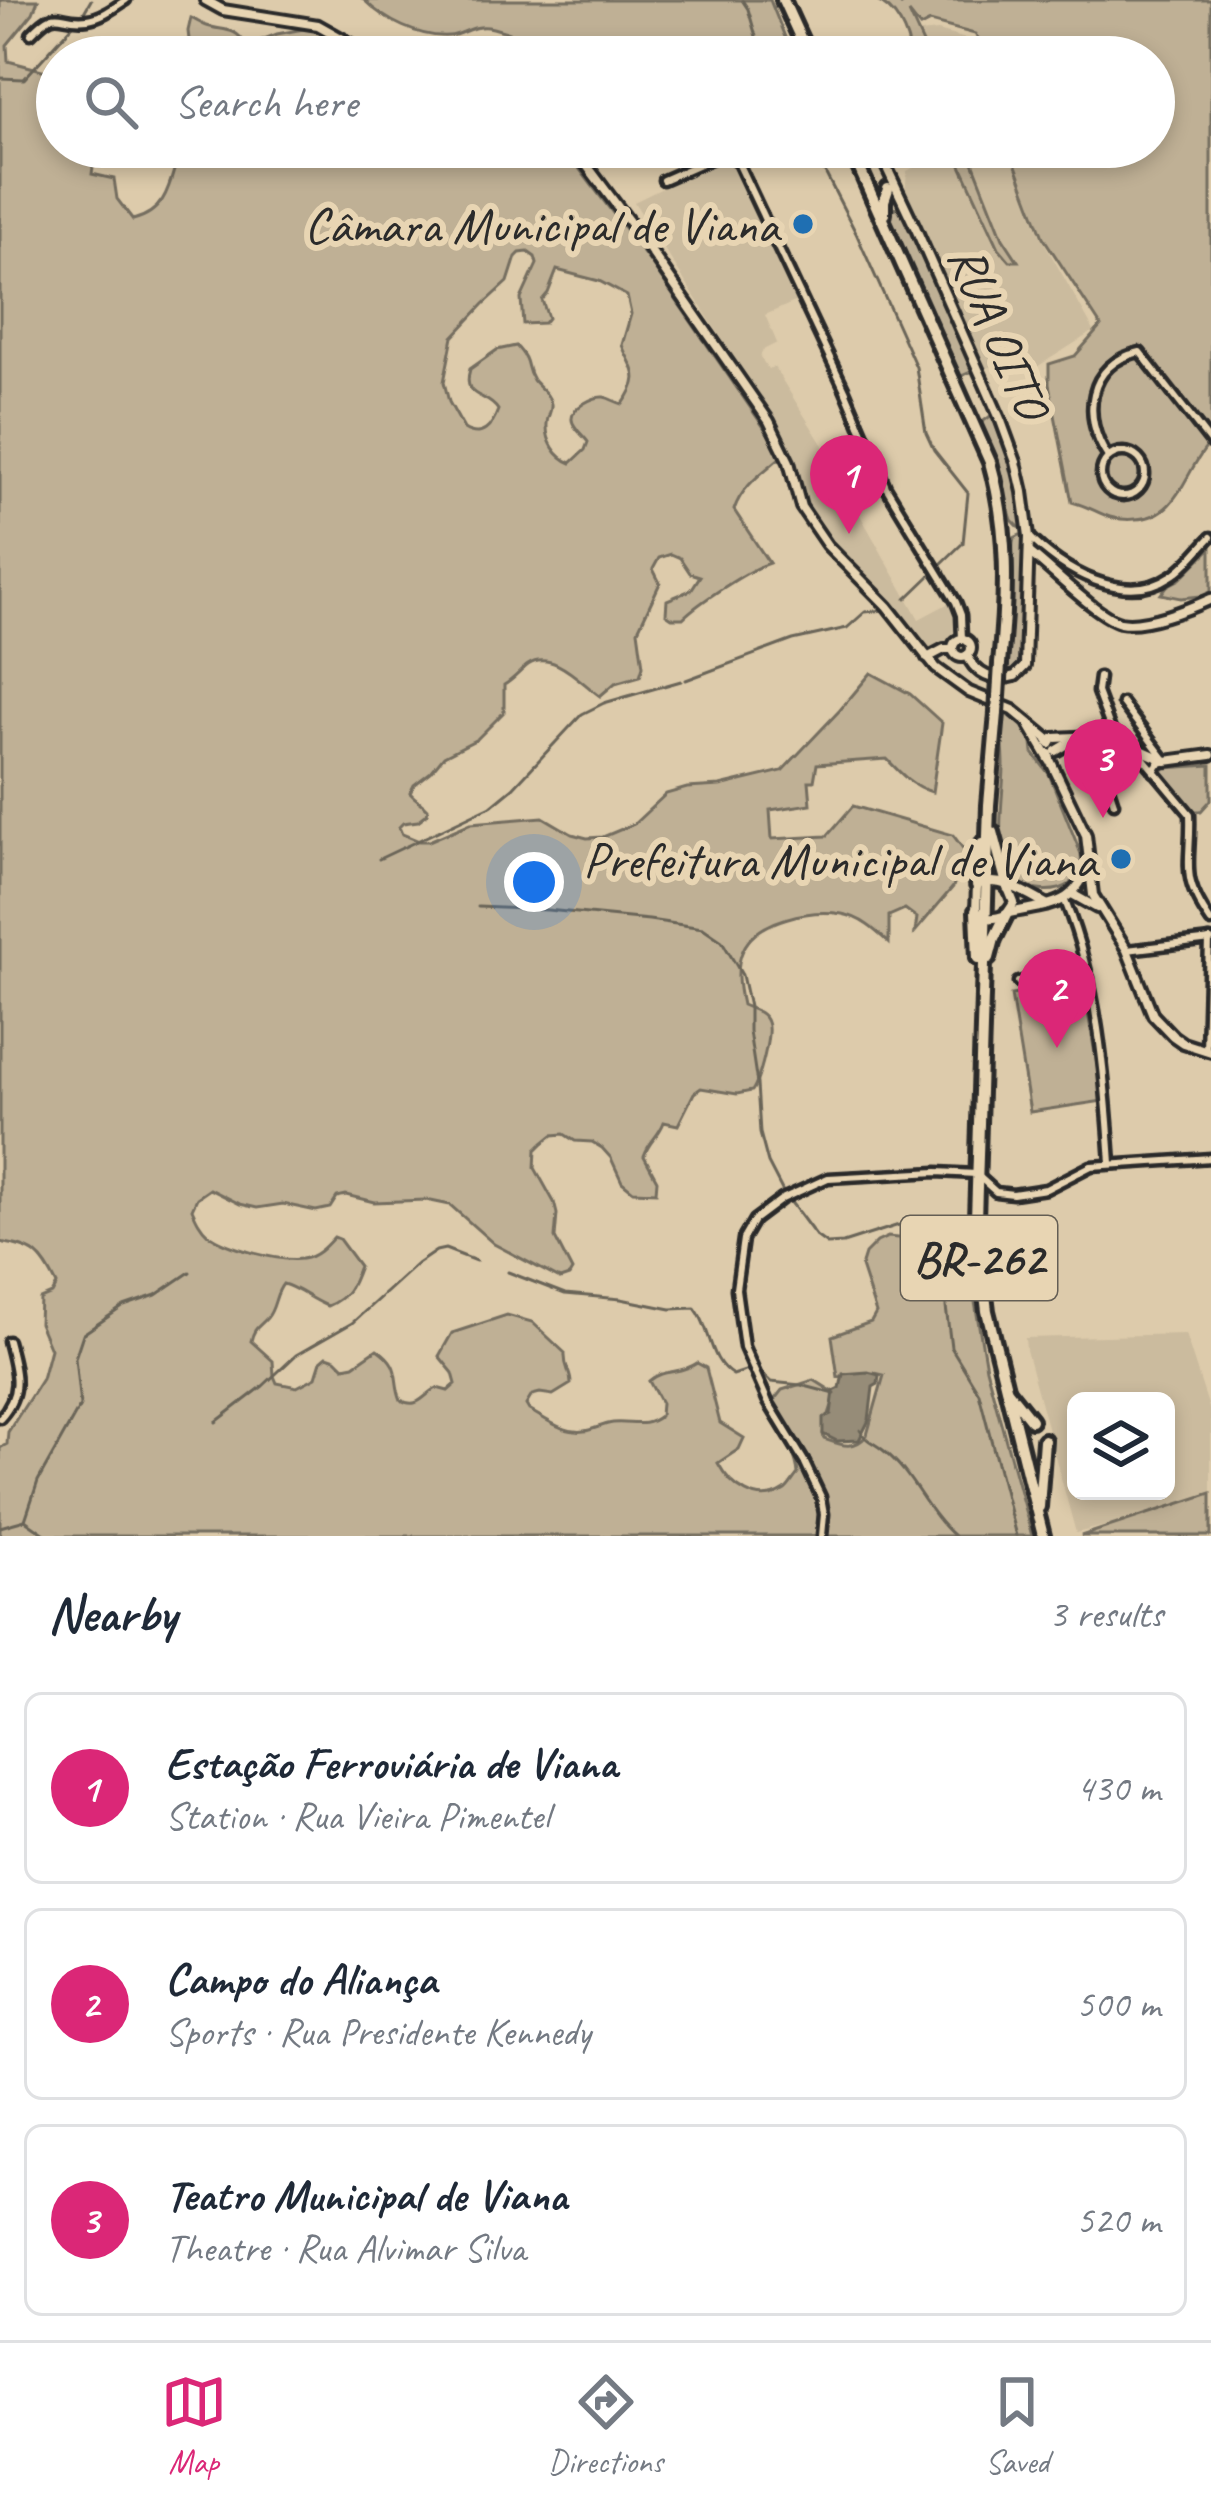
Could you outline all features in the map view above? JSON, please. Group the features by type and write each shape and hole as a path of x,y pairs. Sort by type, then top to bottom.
{"highway":[{"path":"783,0 799,36"},
{"path":"859,168 982,440 998,490 1006,551 978,958 984,972"},
{"path":"885,224 884,201 891,184"},
{"path":"988,805 1008,888"},
{"path":"984,972 1007,914"},
{"name":"BR-262","path":"984,972 976,1174 979,1259 987,1311 1041,1529"},
{"path":"1005,1388 1030,1420"},
{"path":"1041,1529 1044,1440"}],"street":[{"path":"32,34 49,17 92,19 126,0"},
{"path":"206,0 224,10 318,26 336,36"},
{"path":"589,168 769,422 789,461 806,515 836,555 956,685 1013,710 1049,749 1086,835 1093,895 1107,922"},
{"path":"663,181 691,168"},
{"path":"744,168 886,487 956,602 962,639"},
{"name":"RUA OITO","path":"885,168 1001,421 1023,492 1029,536 1025,666 1015,676 991,678 974,667 967,655"},
{"path":"870,192 879,193 891,184"},
{"path":"1108,458 1095,428 1093,393 1116,360 1140,352 1211,443"},
{"path":"1125,452 1141,461 1142,487 1126,496 1108,491 1101,475 1108,458 1125,452"},
{"path":"1029,536 1063,565 1128,588 1149,586 1174,575 1211,537"},
{"path":"1029,552 1118,621 1150,620 1211,599"},
{"path":"927,658 944,649 967,655 970,644 962,639"},
{"path":"953,649 962,639"},
{"path":"1099,677 1097,692 1113,735"},
{"path":"1121,703 1166,760"},
{"path":"1049,749 1054,738 1113,735 1134,747 1190,814 1189,881 1211,922"},
{"path":"1089,736 1114,803"},
{"path":"1134,747 1166,760"},
{"path":"1154,772 1166,760 1211,755"},
{"path":"981,914 994,919 1069,897 1090,861"},
{"path":"982,883 1021,891 1046,904"},
{"path":"1007,914 1014,903 1008,888"},
{"path":"1069,897 1100,911 1126,950 1159,1023 1184,1043 1209,1051 1210,940 1126,950"},
{"path":"1069,897 1090,977 1111,1163"},
{"path":"1018,982 1040,977 1058,984 1090,977"},
{"path":"822,1536 821,1497 768,1402 744,1347 736,1289 747,1229 768,1208 828,1178 976,1174 996,1192 1013,1193 1046,1189 1082,1168 1211,1158"},
{"path":"0,1418 16,1390 8,1341"}],"shaded area":[{"path":"0,0 38,0 7,45 8,61 36,68 36,168 93,168 92,174 114,179 117,199 133,220 162,201 175,168 579,168 783,455 748,486 734,510 769,563 683,618 672,618 666,614 667,600 691,590 700,576 690,573 671,554 659,558 653,569 660,583 638,630 640,676 615,683 600,696 557,664 537,661 528,665 504,685 504,712 477,739 444,756 414,785 410,793 428,809 427,814 403,823 399,827 402,834 429,841 471,823 543,817 572,834 603,837 634,824 666,794 782,771 871,673 910,694 942,723 932,792 913,783 887,759 817,764 814,781 809,781 811,804 770,810 772,839 827,836 853,806 953,835 965,851 953,887 915,932 917,918 905,909 889,916 889,943 856,918 829,913 786,918 750,939 740,957 738,977 742,1005 767,1022 758,1078 752,1091 737,1094 701,1088 678,1125 664,1122 644,1156 657,1180 656,1192 633,1191 622,1182 611,1158 592,1142 553,1135 536,1150 535,1168 554,1202 555,1238 572,1271 569,1276 560,1279 494,1244 450,1205 426,1200 374,1202 346,1195 337,1197 330,1208 316,1211 283,1204 257,1208 210,1189 197,1198 192,1209 200,1225 227,1244 267,1256 302,1259 316,1254 334,1237 359,1266 348,1290 327,1306 283,1284 251,1341 273,1361 277,1383 297,1387 316,1377 327,1356 344,1367 377,1349 394,1367 401,1400 416,1402 437,1388 448,1391 456,1384 439,1356 452,1333 507,1315 532,1322 565,1353 571,1384 553,1395 532,1395 526,1405 569,1430 654,1420 660,1416 661,1403 649,1381 697,1363 706,1368 720,1423 744,1438 739,1449 718,1463 746,1492 775,1495 798,1474 794,1456 767,1409 782,1390 814,1380 833,1392 824,1439 852,1445 867,1435 884,1375 838,1377 832,1336 871,1322 876,1313 861,1267 865,1254 888,1237 946,1243 964,1236 986,1368 1032,1536 0,1536 0,1448 7,1444 8,1432 42,1379 50,1349 39,1323 40,1299 52,1294 57,1285 36,1254 0,1242","holes":["528,252 537,264 521,299 523,324 544,323 548,318 542,300 557,270 599,281 627,296 631,314 622,345 635,374 633,386 623,404 600,397 576,410 572,421 588,442 571,463 550,442 550,400 533,380 516,346 497,350 470,369 472,391 498,410 481,432 464,429 444,382 453,337 508,282 516,257"]},
{"path":"364,0 770,0 785,36 515,36 479,27 438,36 414,31"},
{"path":"875,0 896,0 902,6 900,0 1211,0 1211,442 1172,501 1150,517 1110,517 1072,502 1049,364 1075,356 1101,326 1043,237 1017,168 1175,168 1175,36 976,36 930,22 920,27 909,13 919,36 905,36 889,9"},
{"path":"191,18 238,36 189,36"},
{"path":"314,27 330,36 272,36 277,34"},
{"path":"938,31 956,36 921,36"},
{"path":"703,168 736,168 797,301 765,315 777,343 760,357 768,369 774,367 850,489 847,492 919,619 951,602 958,625 947,641 930,649 836,552 812,517 786,439 634,202"},
{"path":"962,168 999,248 1017,259 1003,238 975,168 1016,168 1040,235 1094,331 1035,368 1028,351 983,370 905,195 907,171"},
{"path":"962,168 975,168 1003,238 1018,261 1010,261 999,248"},
{"path":"897,207 920,242 975,370 959,377 888,212"},
{"path":"992,415 1014,470 1024,528 1012,520 978,425"},
{"path":"1024,536 1025,560 1022,669 1006,676 1013,542"},
{"path":"1211,548 1211,595 1161,594 1180,579"},
{"path":"1002,707 1031,734 1033,753 1049,774 1081,854 1079,872 1070,884 1038,890 1046,898 1026,892 1013,881 1005,864 1001,845"},
{"path":"1211,765 1211,800 1201,811 1192,811 1160,772 1165,768"},
{"path":"1083,983 1103,1101 1030,1112 1011,995"},
{"path":"1185,1334 1211,1414 1211,1500 1076,1533 1026,1350 1025,1338"},
{"path":"843,1374 879,1375 878,1384 873,1387 869,1420 859,1440 837,1441 823,1434 823,1418 831,1414 834,1391 840,1388"},
{"path":"1211,1493 1211,1536 1081,1536"}],"waterway":[{"path":"83,14 91,0"},
{"path":"742,0 756,36"},
{"path":"63,36 73,25"},
{"path":"0,78 24,79 36,66"},
{"path":"823,168 916,367 926,433 968,493 963,543 941,564"},
{"path":"906,599 933,573"},
{"path":"686,680 793,640 847,628 865,612 885,610"},
{"path":"379,859 491,806 582,714 681,681"},
{"path":"478,907 649,920 703,928 722,941 742,975 760,1133 783,1192"},
{"path":"790,1201 827,1244 899,1225 924,1229 941,1244 947,1260 951,1347 979,1393 1016,1536"},
{"path":"216,1422 296,1355 352,1323 436,1251 445,1249 476,1261"},
{"path":"25,1520 38,1481 80,1406 75,1358 83,1334 124,1306 156,1295 190,1272"},
{"path":"508,1272 565,1294 695,1308 725,1369 733,1375 745,1371"},
{"path":"756,1368 771,1382 835,1394"},
{"path":"860,1430 903,1470 954,1536"},
{"path":"0,1527 25,1520 48,1536"}],"place":[{"name":"Câmara Municipal de Viana","path":"803,224"},
{"name":"Estação Ferroviária de Viana","path":"849,534"},
{"name":"Teatro Municipal de Viana","path":"1103,818"},
{"name":"Prefeitura Municipal de Viana","path":"1121,859"},
{"name":"Campo do Aliança","path":"1057,1048"}]}
